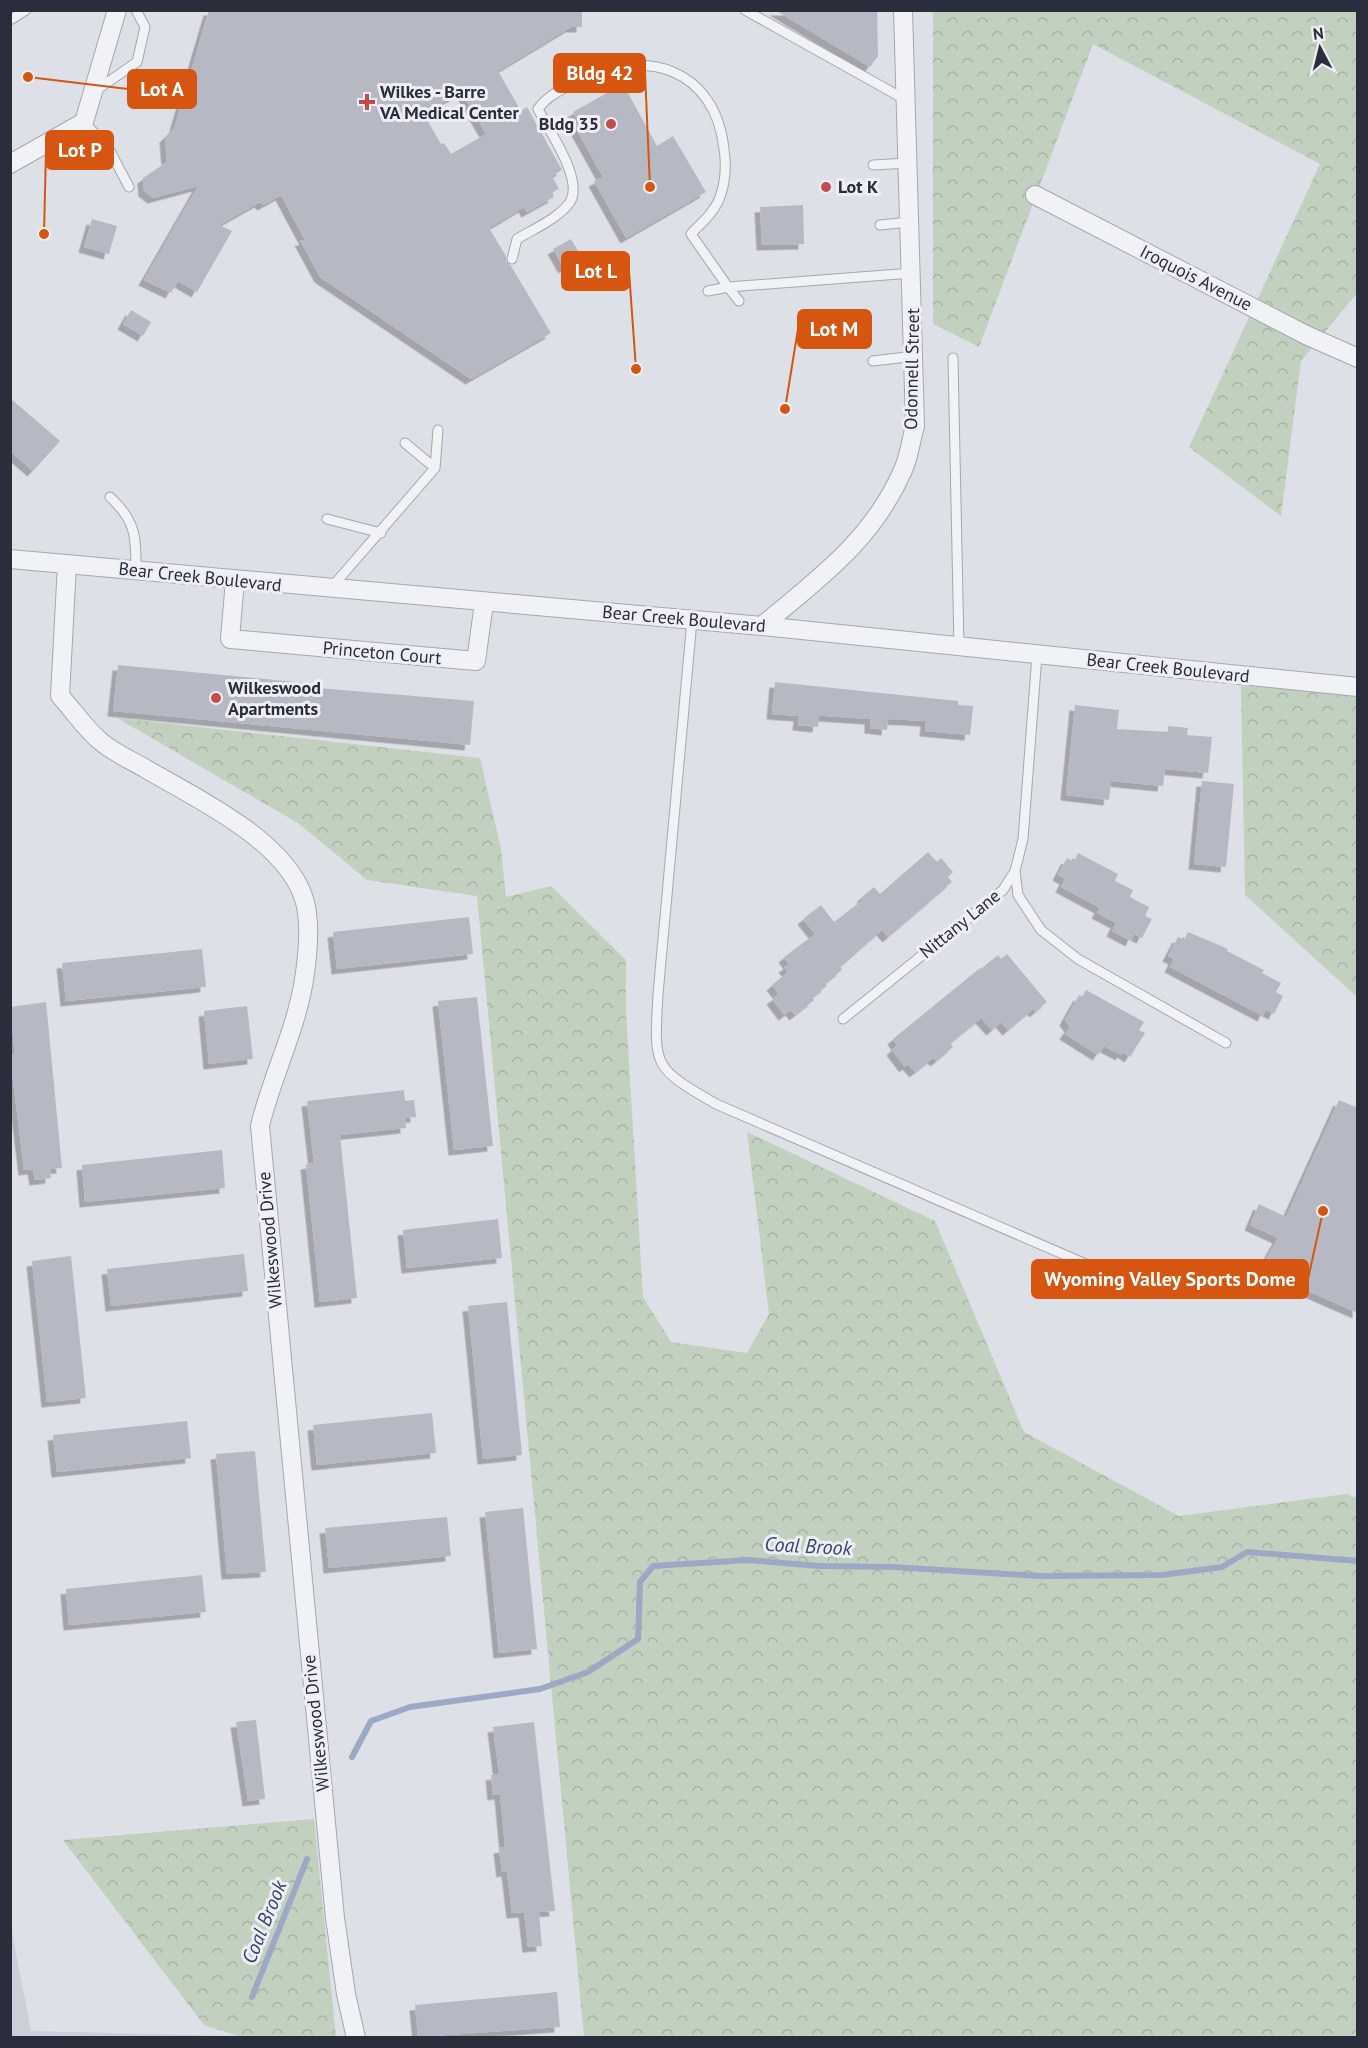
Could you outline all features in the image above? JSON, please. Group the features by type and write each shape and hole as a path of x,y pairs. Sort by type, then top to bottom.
{"street":[{"path":"10,164 84,122 117,10"},
{"name":"Odonnell Street","path":"762,626 856,545 883,510 904,468 915,426 915,356 903,10"},
{"name":"Iroquois Avenue","path":"1035,195 1306,335 1358,358"},
{"name":"Bear Creek Boulevard","path":"10,559 329,590 762,626 1358,687"},
{"name":"Wilkeswood Drive","path":"67,564 60,696 100,741 195,798 272,851 293,875 304,897 307,926 305,974 286,1050 267,1097 260,1126 335,1918 346,1994 356,2037"},
{"name":"Princeton Court","path":"235,580 230,639 476,662 484,603"}],"lane":[{"path":"10,20 26,10"},
{"path":"95,91 137,62 145,27 136,10"},
{"path":"745,10 906,100"},
{"path":"512,259 517,239 560,211 569,203 574,193 575,183 570,171 538,109 546,98 600,70 622,65 642,65 670,72 690,81 707,96 717,115 726,161 723,186 714,209 691,234 739,301"},
{"path":"84,122 109,149 129,188"},
{"path":"873,165 908,163"},
{"path":"880,225 910,222"},
{"path":"708,291 728,287 912,273"},
{"path":"873,361 915,356"},
{"path":"953,358 959,647"},
{"path":"329,590 381,533 435,468 438,430"},
{"path":"405,443 435,468"},
{"path":"110,497 133,527 136,536 136,570"},
{"path":"327,519 381,533"},
{"path":"692,620 658,994 656,1041 660,1063 675,1080 716,1104 1132,1284"},
{"name":"Nittany Lane","path":"843,1019 1003,890 1015,871 1023,839 1037,655"},
{"path":"1015,871 1018,895 1041,930 1078,959 1226,1043"}],"shaded area":[{"path":"10,1921 31,2031 274,2037 11,2037"}],"green space":[{"path":"933,11 1357,11 1357,293 1301,361 1281,516 1189,447 1320,164 1093,44 979,347 933,324"},
{"path":"1241,685 1357,696 1357,997 1245,895"},
{"path":"117,718 480,758 501,849 506,897 551,886 626,960 626,1012 643,1297 671,1342 747,1353 769,1314 747,1132 935,1221 1024,1432 1179,1516 1347,1494 1357,1498 1357,2037 584,2037 477,896 367,880 298,823"},
{"path":"314,1819 336,2037 241,2037 204,2025 63,1840"}],"building":[{"path":"209,10 582,10 582,27 571,27 498,71 521,111 527,107 562,170 552,176 559,189 551,193 554,197 527,212 524,207 489,228 506,256 506,261 551,333 471,379 320,277 300,240 305,240 281,195 263,205 260,202 219,225 232,231 197,292 178,281 171,293 144,280 198,186 153,198 144,191 143,178 167,162 165,137 174,129","holes":["462,92 486,134 451,154 444,143 441,144 423,113"]},
{"path":"775,10 877,10 878,56 870,67"},
{"path":"623,84 657,146 673,136 706,192 626,238 594,181 603,177 574,125 579,123 573,112"},
{"path":"803,205 804,244 762,245 760,207"},
{"path":"92,219 117,226 109,254 84,247"},
{"path":"571,239 582,258 564,268 553,249"},
{"path":"131,310 151,322 143,336 123,324"},
{"path":"10,398 60,441 33,471 10,451"},
{"path":"118,665 318,684 318,688 474,701 470,745 113,711"},
{"path":"775,682 958,701 958,705 973,706 970,735 925,731 926,721 888,719 887,730 870,728 870,719 819,716 818,727 798,725 799,716 772,714"},
{"path":"1075,705 1119,710 1117,729 1168,732 1168,726 1188,728 1187,735 1212,737 1208,773 1165,769 1163,786 1111,781 1109,800 1066,795"},
{"path":"1202,781 1234,784 1226,867 1194,864"},
{"path":"928,852 937,862 941,858 953,872 948,877 952,882 888,937 882,930 840,967 842,970 825,983 827,986 812,997 814,1000 795,1015 791,1010 784,1015 772,999 779,994 772,985 788,972 784,967 789,964 784,957 815,934 803,919 821,905 834,922 864,899 862,897 874,887 880,894"},
{"path":"1078,853 1118,874 1115,881 1133,890 1130,897 1149,907 1145,916 1152,919 1142,938 1134,934 1131,941 1112,931 1116,923 1097,913 1100,908 1061,887 1065,879 1058,875 1067,858 1074,862"},
{"path":"469,917 473,954 337,969 333,932"},
{"path":"1188,932 1228,949 1227,951 1264,970 1262,973 1281,983 1276,992 1283,996 1274,1014 1266,1010 1263,1016 1170,967 1174,959 1168,956 1178,937 1184,940"},
{"path":"202,949 206,987 66,1001 62,963"},
{"path":"1007,954 1047,1002 1035,1012 1033,1009 1008,1030 1001,1022 992,1030 981,1018 950,1043 953,1047 936,1061 933,1058 915,1072 908,1064 905,1067 892,1050 897,1045 893,1039 980,968 998,955 1001,959"},
{"path":"1086,990 1144,1022 1139,1030 1145,1033 1130,1057 1123,1052 1121,1055 1104,1046 1098,1055 1065,1034 1070,1027 1065,1020 1079,995 1082,997"},
{"path":"477,997 493,1146 454,1150 438,1001"},
{"path":"46,1002 62,1168 50,1169 51,1178 35,1180 33,1169 24,1170 10,1055 15,1054 10,1007"},
{"path":"247,1006 253,1059 209,1064 204,1011"},
{"path":"404,1090 405,1101 414,1100 416,1117 405,1118 406,1128 340,1135 357,1298 320,1302 306,1164 314,1163 307,1101"},
{"path":"1339,1100 1358,1108 1358,1313 1260,1270 1278,1238 1250,1225 1259,1204 1286,1217"},
{"path":"222,1150 225,1188 85,1202 82,1165"},
{"path":"498,1219 502,1258 407,1268 403,1230"},
{"path":"244,1254 248,1291 111,1306 107,1269"},
{"path":"71,1256 86,1398 47,1402 32,1261"},
{"path":"507,1302 522,1455 483,1459 468,1306"},
{"path":"432,1413 436,1453 317,1465 313,1425"},
{"path":"187,1421 191,1458 57,1472 53,1435"},
{"path":"255,1451 266,1572 227,1574 216,1454"},
{"path":"523,1508 537,1649 499,1653 485,1512"},
{"path":"447,1517 451,1556 329,1568 325,1528"},
{"path":"202,1575 206,1612 69,1625 66,1589"},
{"path":"256,1720 265,1799 248,1801 236,1722"},
{"path":"534,1722 555,1911 539,1912 542,1946 528,1947 524,1912 512,1913 507,1871 502,1872 499,1848 505,1847 500,1794 493,1795 491,1775 499,1774 493,1727"},
{"path":"557,1992 560,2027 418,2037 415,2005"}],"waterway":[{"name":"Coal Brook","path":"352,1757 371,1721 410,1707 540,1689 588,1672 638,1639 640,1582 653,1566 748,1560 819,1566 893,1567 1040,1576 1162,1575 1222,1567 1247,1552 1358,1561"},
{"name":"Coal Brook","path":"252,1997 307,1859"}],"place":[{"name":"Lot A","path":"28,77"},
{"name":"Wilkes - Barre VA Medical Center","path":"367,102"},
{"name":"Bldg 35","path":"611,124"},
{"name":"Bldg 42","path":"650,187"},
{"name":"Lot K","path":"826,187"},
{"name":"Lot P","path":"44,234"},
{"name":"Lot L","path":"636,369"},
{"name":"Lot M","path":"785,409"},
{"name":"Wilkeswood Apartments","path":"216,698"},
{"name":"Wyoming Valley Sports Dome","path":"1323,1211"}]}
